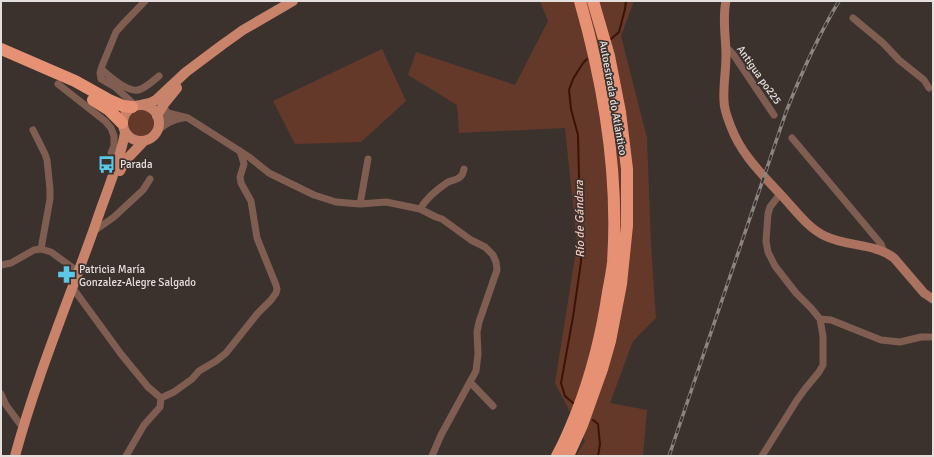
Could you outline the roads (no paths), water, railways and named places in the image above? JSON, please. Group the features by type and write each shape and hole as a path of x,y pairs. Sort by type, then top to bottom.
{"highway":[{"name":"Autoestrada do Atlántico","path":"557,456 564,444 585,391 595,359 605,316 613,262 614,204 606,121 598,76 580,1"},
{"name":"Autoestrada do Atlántico","path":"568,456 582,425 602,369 610,341 621,284 627,226 627,169 620,112 609,56 593,1"},
{"path":"1,49 136,106"},
{"path":"39,66 109,110 124,128"}],"main road":[{"path":"16,455 23,428 45,362 116,166 122,146 124,116 126,112 136,106 156,100 186,72 243,30 293,1"},
{"path":"726,1 724,26 726,47 724,101 728,119 743,151 810,226 825,237 884,252 894,258 924,293 933,299"},
{"path":"158,117 164,104 204,59"},
{"path":"124,128 131,139 140,142 153,137 158,130 158,117 154,111 151,108 136,106"},
{"path":"16,455 76,296 97,229 116,179 125,160 144,141"}],"street":[{"path":"118,98 115,87 101,79 101,69 116,32 145,1"},
{"path":"853,18 883,43 898,60 924,80 929,88"},
{"name":"Antigua po225","path":"726,47 733,54 774,114"},
{"path":"101,69 122,85 133,91 140,90 159,76"},
{"path":"58,84 112,128 114,146 111,153 116,166"},
{"path":"164,104 168,113 188,118 240,151 269,173 314,196 336,202 360,204 386,202 420,209 442,219 472,240 485,246 493,255 497,270 479,322 476,371 441,435 432,456"},
{"path":"158,117 171,118 175,115"},
{"path":"158,130 178,118 188,118"},
{"path":"33,130 47,160 50,188 50,200 41,248"},
{"path":"792,138 881,244 884,252"},
{"path":"161,398 174,392 192,380 199,371 226,353 251,321 276,294 276,285 257,238 251,201 240,177 244,164 240,151"},
{"path":"360,204 368,159"},
{"path":"420,209 430,197 448,183 462,176 464,169"},
{"path":"97,229 114,217 144,190 150,179"},
{"path":"762,456 797,400 823,365 824,346 820,319 796,293 775,266 768,252 766,241 768,214 770,206 780,194"},
{"path":"104,211 106,216 110,218 114,217"},
{"path":"1,265 12,262 34,250 41,248 51,252 77,271"},
{"path":"76,296 148,387 161,398"},
{"path":"820,319 831,320 882,340 900,342 921,337 933,337"},
{"path":"470,382 493,406"},
{"path":"1,394 6,406 23,428"},
{"path":"126,456 144,425 160,407 161,398"}],"waterway":[{"name":"Río de Gándara","path":"611,39 619,32 626,1"},
{"name":"Río de Gándara","path":"573,403 565,396 561,383 581,262 578,135 571,109 569,90 573,79 587,59"},
{"path":"593,420 598,424 600,444 598,456"}],"railway":[{"path":"669,456 786,112 810,55 839,1"}],"place":[{"name":"Parada","path":"107,164"},
{"name":"Patricia María Gonzalez-Alegre Salgado","path":"66,275"}]}
